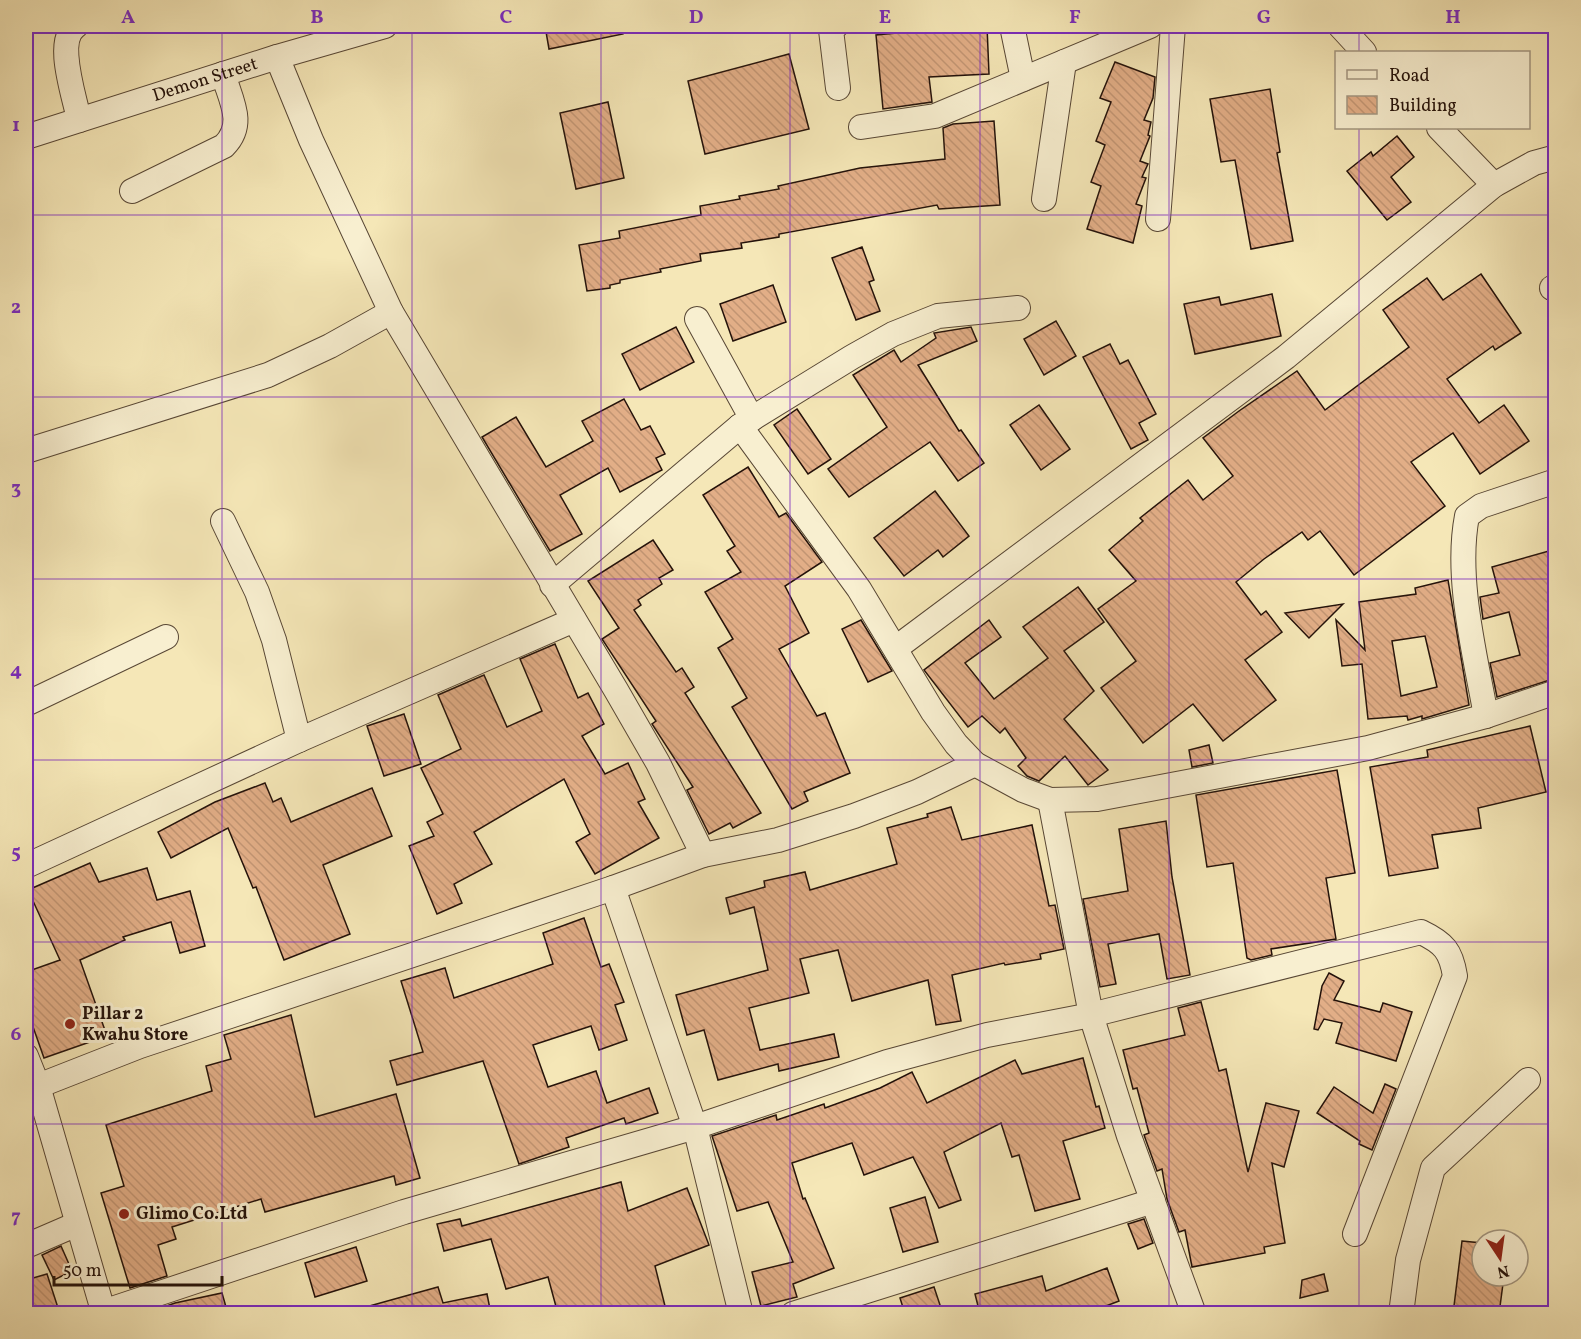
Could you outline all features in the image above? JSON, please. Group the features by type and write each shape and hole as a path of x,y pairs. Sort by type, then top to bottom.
{"street":[{"path":"76,26 69,30 64,47 79,120"},
{"name":"Demon Street","path":"26,137 277,57 315,35 385,26"},
{"path":"836,26 831,30 838,88"},
{"path":"1012,26 1023,79"},
{"path":"861,127 935,116 1150,26"},
{"path":"1158,219 1173,26"},
{"path":"1340,26 1363,51"},
{"path":"277,57 311,140 391,312 658,763 703,855"},
{"path":"1044,199 1064,62"},
{"path":"132,190 224,146 234,136 237,125 223,74"},
{"path":"1440,129 1494,185"},
{"path":"896,648 1276,365 1388,275 1494,185 1534,163 1556,157"},
{"path":"552,585 746,422 852,357 938,316 1018,308"},
{"path":"26,451 268,375 330,346 391,312"},
{"path":"696,319 746,422 896,648 933,711 975,764 1023,790 1050,800 1097,799 1357,750 1486,716 1556,692"},
{"path":"1486,716 1465,573 1464,532 1467,516 1481,506 1556,480"},
{"path":"223,521 257,592 274,640 300,740"},
{"path":"26,866 300,740 574,621"},
{"path":"26,704 166,637"},
{"path":"38,1086 140,1046 613,888 703,855 778,840 854,816 917,792 975,764"},
{"path":"1050,800 1091,1015 1129,1136 1194,1314"},
{"path":"613,888 694,1127 741,1314"},
{"path":"26,1056 38,1086 103,1313 404,1212 694,1127 887,1062 987,1035 1091,1015 1421,932 1436,939 1452,955 1455,976 1355,1234"},
{"path":"1401,1314 1408,1260 1433,1168 1528,1080"},
{"path":"793,1314 1154,1201"},
{"path":"26,1246 77,1224"}],"building":[{"path":"545,26 622,26 623,34 549,49"},
{"path":"938,26 987,26 989,74 929,77 932,102 883,109 876,35 938,29"},
{"path":"789,54 809,129 705,154 688,81"},
{"path":"1115,62 1155,77 1153,98 1144,120 1151,122 1148,135 1150,136 1140,161 1148,164 1142,177 1146,178 1136,204 1142,206 1133,243 1087,229 1101,186 1091,182 1105,145 1096,141 1111,102 1100,98"},
{"path":"1270,89 1280,152 1277,153 1293,241 1251,249 1235,160 1221,162 1210,99"},
{"path":"608,102 624,178 576,189 560,113"},
{"path":"994,121 1000,205 939,209 937,205 779,234 779,237 741,243 742,248 700,254 701,261 620,280 620,283 610,285 610,288 587,291 579,245 620,238 619,231 701,215 700,206 779,189 778,186 860,168 945,159 943,128 953,124"},
{"path":"1397,136 1414,157 1391,177 1411,202 1387,220 1347,171 1371,152 1373,156"},
{"path":"862,247 874,280 869,282 880,311 856,320 832,258"},
{"path":"1481,274 1521,333 1495,350 1493,346 1447,379 1479,423 1504,405 1529,441 1480,474 1453,433 1411,462 1445,506 1354,575 1320,531 1308,540 1302,532 1264,559 1236,582 1261,615 1266,611 1282,632 1245,660 1276,700 1223,741 1193,704 1143,743 1101,688 1136,661 1098,609 1136,581 1109,550 1143,521 1140,518 1188,480 1203,500 1233,476 1203,438 1239,411 1297,371 1325,410 1409,347 1383,310 1427,278 1443,300"},
{"path":"773,285 786,322 733,341 720,304"},
{"path":"1272,294 1281,336 1195,354 1184,304 1219,297 1221,305"},
{"path":"1056,321 1076,356 1044,375 1024,339"},
{"path":"676,327 694,362 640,390 622,354"},
{"path":"971,327 977,341 918,365 959,431 961,430 984,463 958,481 930,442 849,497 828,469 887,427 853,375 894,350 901,362 936,338 934,333"},
{"path":"1110,344 1120,364 1128,360 1156,414 1139,423 1148,440 1131,449 1083,357"},
{"path":"624,399 641,430 650,426 665,454 656,458 662,470 620,492 608,468 560,495 582,534 550,551 482,437 516,417 546,467 593,441 582,421"},
{"path":"1039,405 1070,449 1041,470 1010,425"},
{"path":"797,409 831,459 808,474 774,425"},
{"path":"748,467 779,517 786,513 822,562 785,586 809,633 779,649 817,716 825,713 850,773 804,792 808,801 792,809 732,707 747,698 718,648 733,639 705,592 741,572 727,551 735,546 703,495"},
{"path":"935,491 969,536 943,557 938,550 904,576 874,538"},
{"path":"653,540 673,570 659,578 662,584 638,600 641,605 634,610 676,672 682,668 694,687 685,693 761,813 733,828 730,823 709,834 687,790 693,787 652,724 656,721 602,639 619,628 588,581"},
{"path":"1556,549 1556,607 1548,609 1556,636 1556,678 1497,697 1490,663 1520,655 1509,612 1483,619 1480,597 1499,593 1492,567"},
{"path":"1448,580 1469,705 1422,719 1422,716 1408,720 1407,716 1368,719 1362,664 1342,666 1336,620 1365,650 1359,602 1416,594 1415,588","holes":["1425,636 1437,687 1401,696 1392,641"]},
{"path":"1078,587 1104,622 1064,651 1094,691 1064,719 1108,770 1088,785 1065,756 1039,781 1027,776 1018,766 1026,758 1005,728 1000,733 982,716 968,727 924,670 989,620 1001,637 965,663 994,699 1048,658 1023,627"},
{"path":"1343,604 1309,638 1285,613"},
{"path":"861,620 892,671 868,682 842,629"},
{"path":"555,644 578,698 588,693 604,724 582,736 605,774 628,763 645,799 638,802 659,838 595,874 576,842 590,834 564,779 474,832 492,864 454,884 462,903 437,914 409,846 434,836 427,822 443,814 421,768 461,749 438,695 484,675 507,727 542,711 520,659"},
{"path":"404,714 421,764 384,776 367,726"},
{"path":"1530,726 1546,792 1478,808 1481,828 1432,835 1438,868 1389,876 1370,767 1428,757 1427,750"},
{"path":"1209,745 1213,763 1192,767 1189,750"},
{"path":"1337,770 1355,873 1326,878 1336,939 1271,949 1272,955 1251,960 1247,958 1233,863 1207,867 1196,795"},
{"path":"265,783 273,802 281,798 291,822 372,788 392,836 323,865 350,934 284,960 256,887 253,888 228,828 171,858 158,832 215,802"},
{"path":"951,807 962,840 1032,825 1049,906 1055,905 1064,949 1040,954 1041,959 1005,965 1004,963 952,975 961,1021 936,1025 928,980 852,1001 838,950 800,959 809,993 749,1008 760,1050 834,1034 839,1057 779,1071 778,1064 718,1080 704,1030 687,1035 676,995 768,970 754,907 730,914 726,898 765,887 764,881 805,872 810,890 897,864 887,828 928,817 927,814"},
{"path":"1166,821 1172,877 1190,975 1167,979 1159,934 1108,944 1116,984 1100,987 1083,899 1128,891 1119,829"},
{"path":"90,863 99,882 147,868 157,900 190,891 205,946 180,953 171,922 123,937 125,940 80,960 107,1036 44,1058 26,1007 26,972 60,960 28,890"},
{"path":"584,918 601,967 609,964 624,1002 615,1005 627,1040 599,1050 591,1026 533,1045 548,1087 596,1071 607,1103 649,1088 658,1113 626,1124 624,1118 566,1138 569,1147 519,1164 483,1061 397,1085 390,1061 423,1052 401,981 445,968 454,998 553,964 543,933"},
{"path":"1329,973 1344,981 1334,1000 1380,1012 1383,1003 1412,1012 1396,1061 1336,1043 1342,1023 1324,1019 1318,1030 1314,1029 1322,986"},
{"path":"1201,1002 1219,1071 1226,1069 1248,1172 1266,1103 1299,1111 1284,1167 1272,1163 1285,1243 1264,1247 1265,1253 1192,1267 1185,1230 1179,1232 1167,1199 1162,1169 1157,1171 1144,1135 1149,1133 1137,1088 1133,1089 1123,1050 1185,1035 1178,1008"},
{"path":"291,1015 315,1117 396,1094 420,1178 396,1185 394,1176 265,1212 261,1199 172,1227 176,1239 158,1245 167,1276 130,1288 101,1193 124,1186 106,1125 212,1091 206,1066 231,1059 224,1035"},
{"path":"1083,1058 1096,1107 1099,1106 1105,1128 1063,1141 1080,1199 1035,1211 1019,1155 1012,1157 1001,1123 944,1152 961,1200 939,1208 913,1157 864,1175 852,1143 792,1163 803,1199 805,1198 834,1268 793,1284 797,1297 761,1306 752,1272 793,1262 768,1202 737,1211 712,1136 776,1115 777,1120 824,1104 825,1108 880,1088 912,1072 927,1103 1015,1060 1022,1074"},
{"path":"1385,1084 1396,1089 1372,1150 1359,1144 1360,1141 1317,1113 1334,1087 1373,1113"},
{"path":"621,1182 628,1211 687,1188 709,1245 655,1266 667,1314 558,1314 548,1277 506,1289 491,1239 444,1251 437,1224 460,1219 462,1226"},
{"path":"925,1197 938,1242 903,1252 890,1208"},
{"path":"1144,1219 1153,1243 1138,1249 1128,1224"},
{"path":"1462,1241 1470,1242 1470,1288 1502,1288 1499,1314 1453,1314"},
{"path":"61,1246 72,1271 54,1280 42,1255"},
{"path":"356,1247 367,1281 315,1297 305,1263"},
{"path":"1107,1268 1119,1301 1085,1314 980,1314 975,1294 1042,1276 1046,1291"},
{"path":"47,1274 60,1314 26,1314 26,1280"},
{"path":"1324,1274 1328,1291 1300,1298 1302,1280"},
{"path":"438,1287 443,1303 487,1294 491,1314 363,1314 362,1308"},
{"path":"934,1287 943,1314 905,1314 900,1298"},
{"path":"222,1293 228,1314 144,1314 175,1303"}],"place":[{"name":"Pillar 2 Kwahu Store","path":"70,1024"},
{"name":"Glimo Co.Ltd","path":"124,1214"}]}
